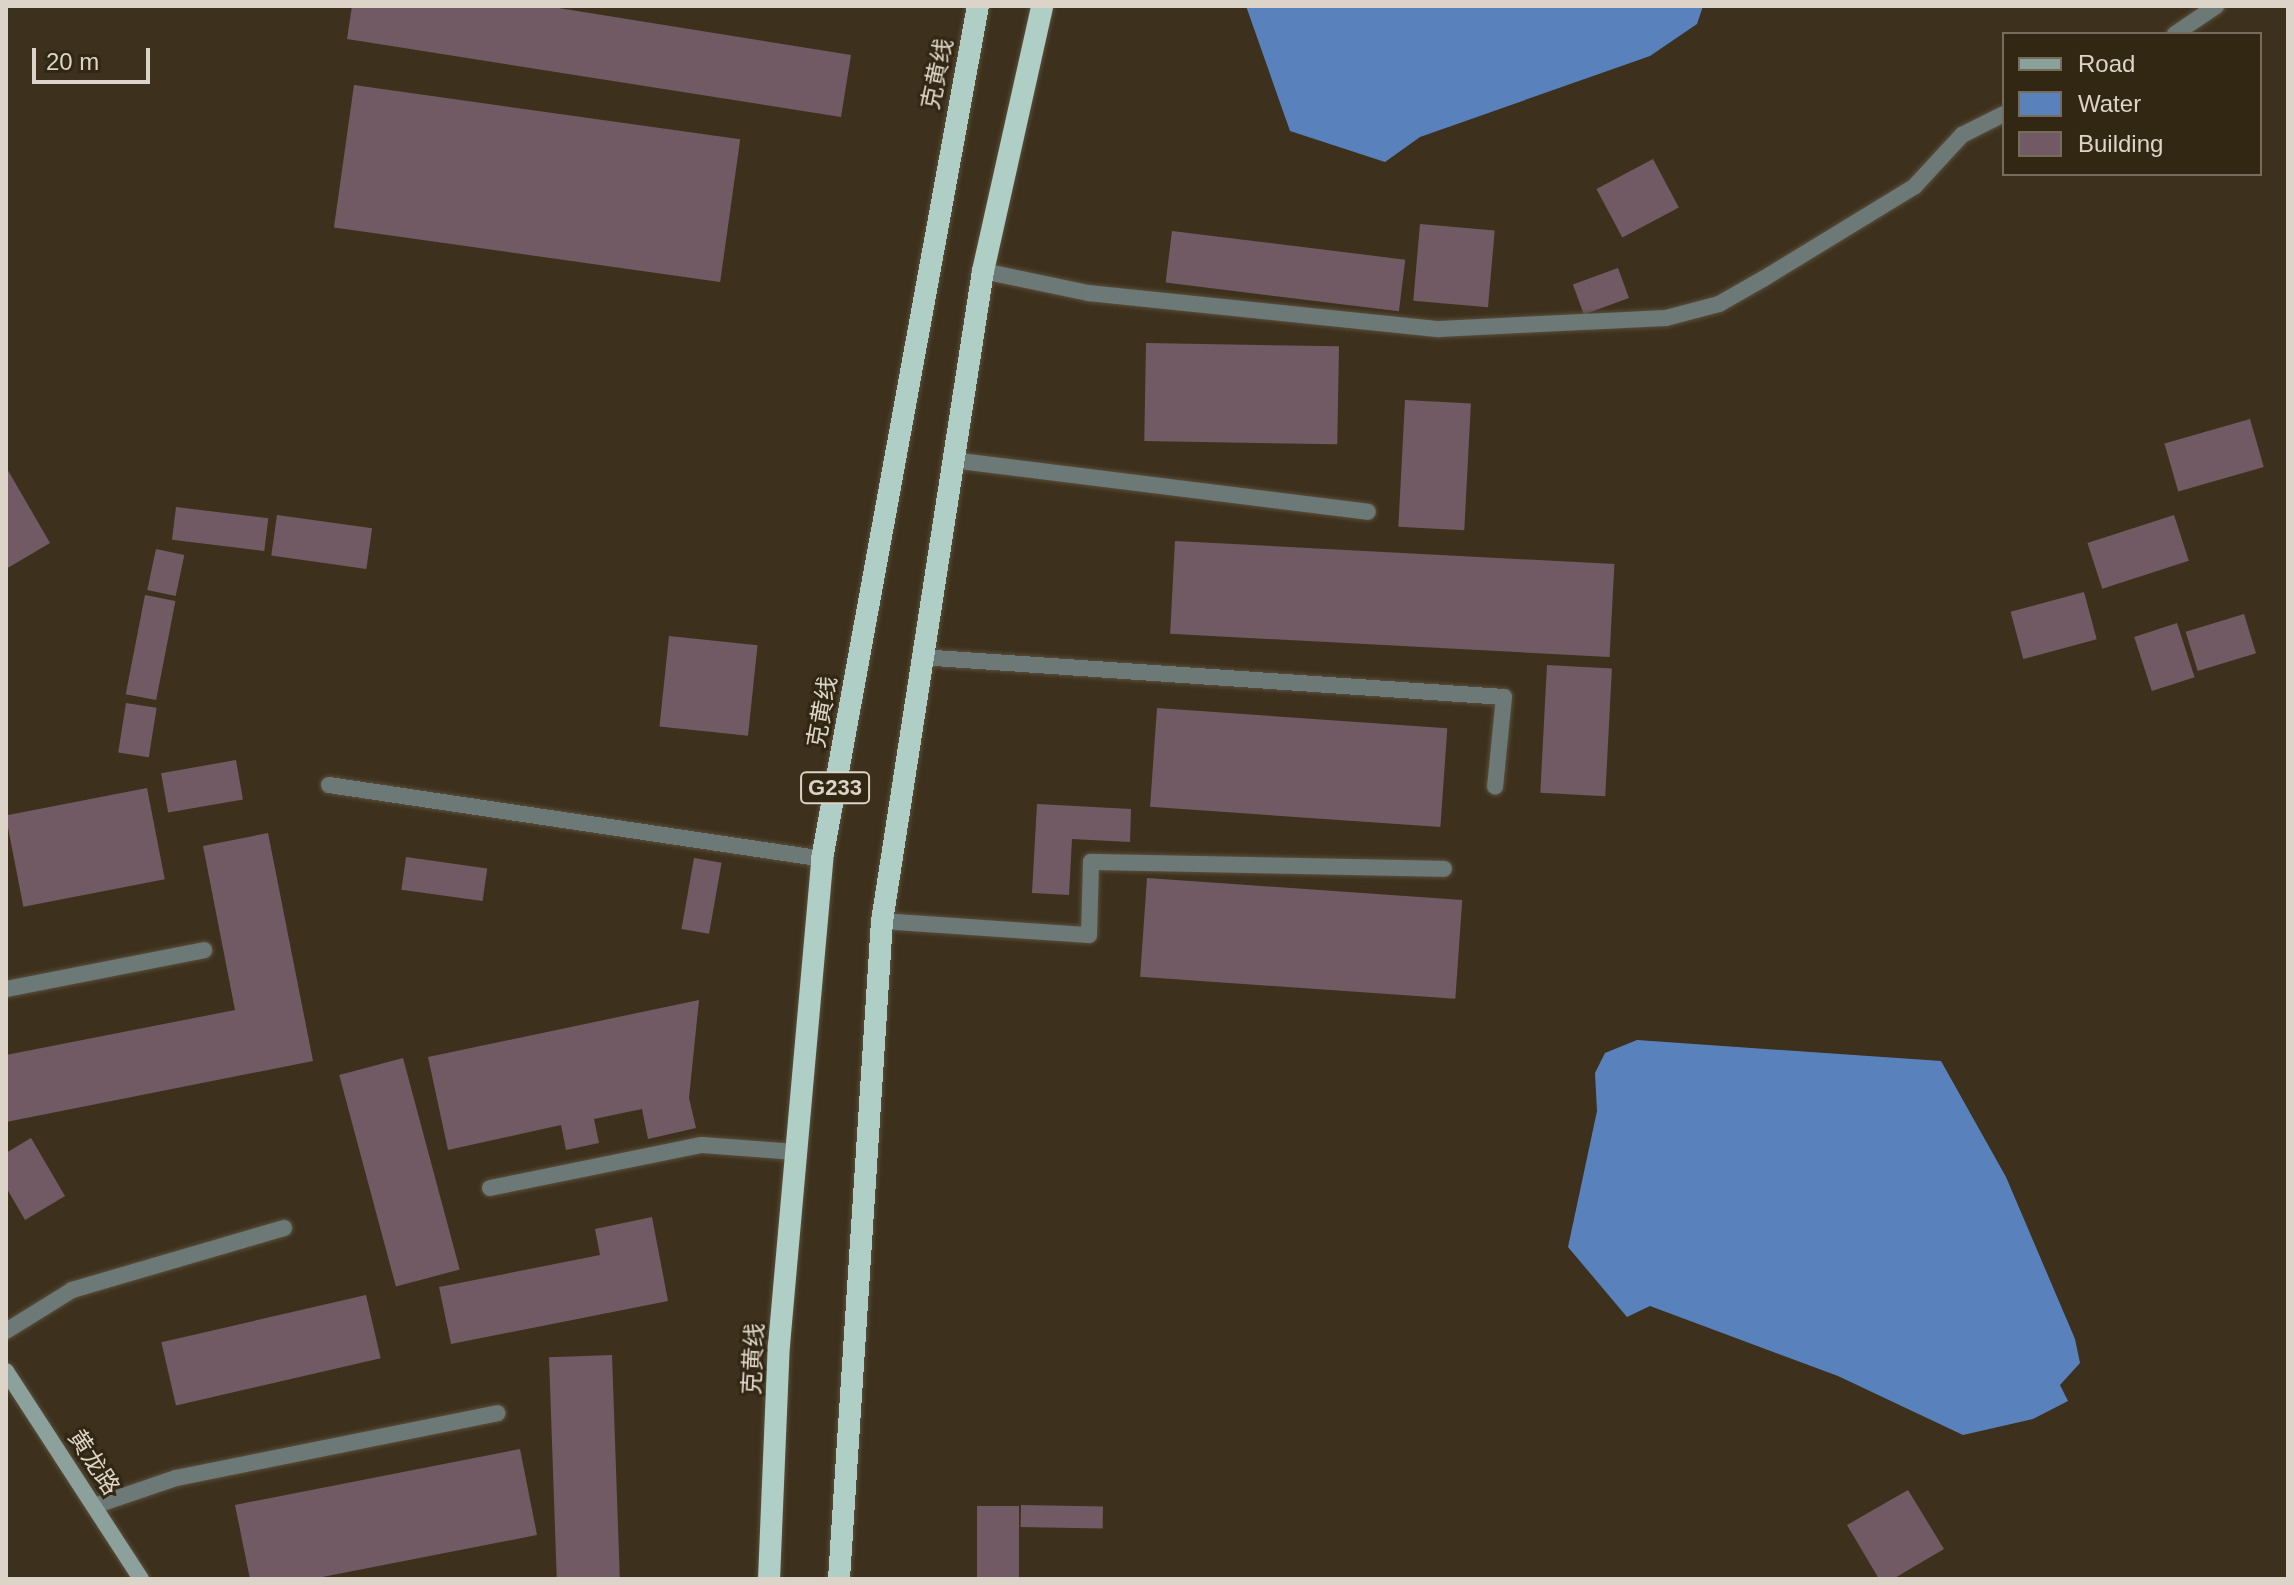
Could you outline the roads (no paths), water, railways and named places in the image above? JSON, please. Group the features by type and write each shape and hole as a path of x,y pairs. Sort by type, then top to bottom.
{"highway":[{"name":"克黄线","path":"769,1579 779,1345 822,859 978,6"},
{"name":"G233","path":"839,1579 882,921 920,657 983,271 1042,6"}],"main road":[{"name":"黄龙路","path":"6,1371 141,1579"}],"street":[{"path":"2178,32 2216,6"},
{"path":"983,271 1088,293 1439,329 1666,318 1719,304 1763,279 1914,187 1962,135 2002,115"},
{"path":"952,460 1368,512"},
{"path":"920,657 1504,697 1495,787"},
{"path":"329,785 822,859"},
{"path":"882,921 1089,935 1091,862 1444,869"},
{"path":"6,989 204,950"},
{"path":"490,1188 702,1145 796,1152"},
{"path":"6,1331 72,1290 284,1228"},
{"path":"94,1506 176,1478 497,1413"}],"water":[{"path":"1246,6 1703,6 1697,24 1650,56 1420,137 1385,162 1290,131"},
{"path":"1637,1040 1941,1061 2006,1177 2075,1339 2080,1363 2060,1385 2068,1401 2033,1419 1963,1435 1838,1376 1650,1306 1627,1317 1568,1247 1597,1111 1595,1073 1605,1053"}]}
